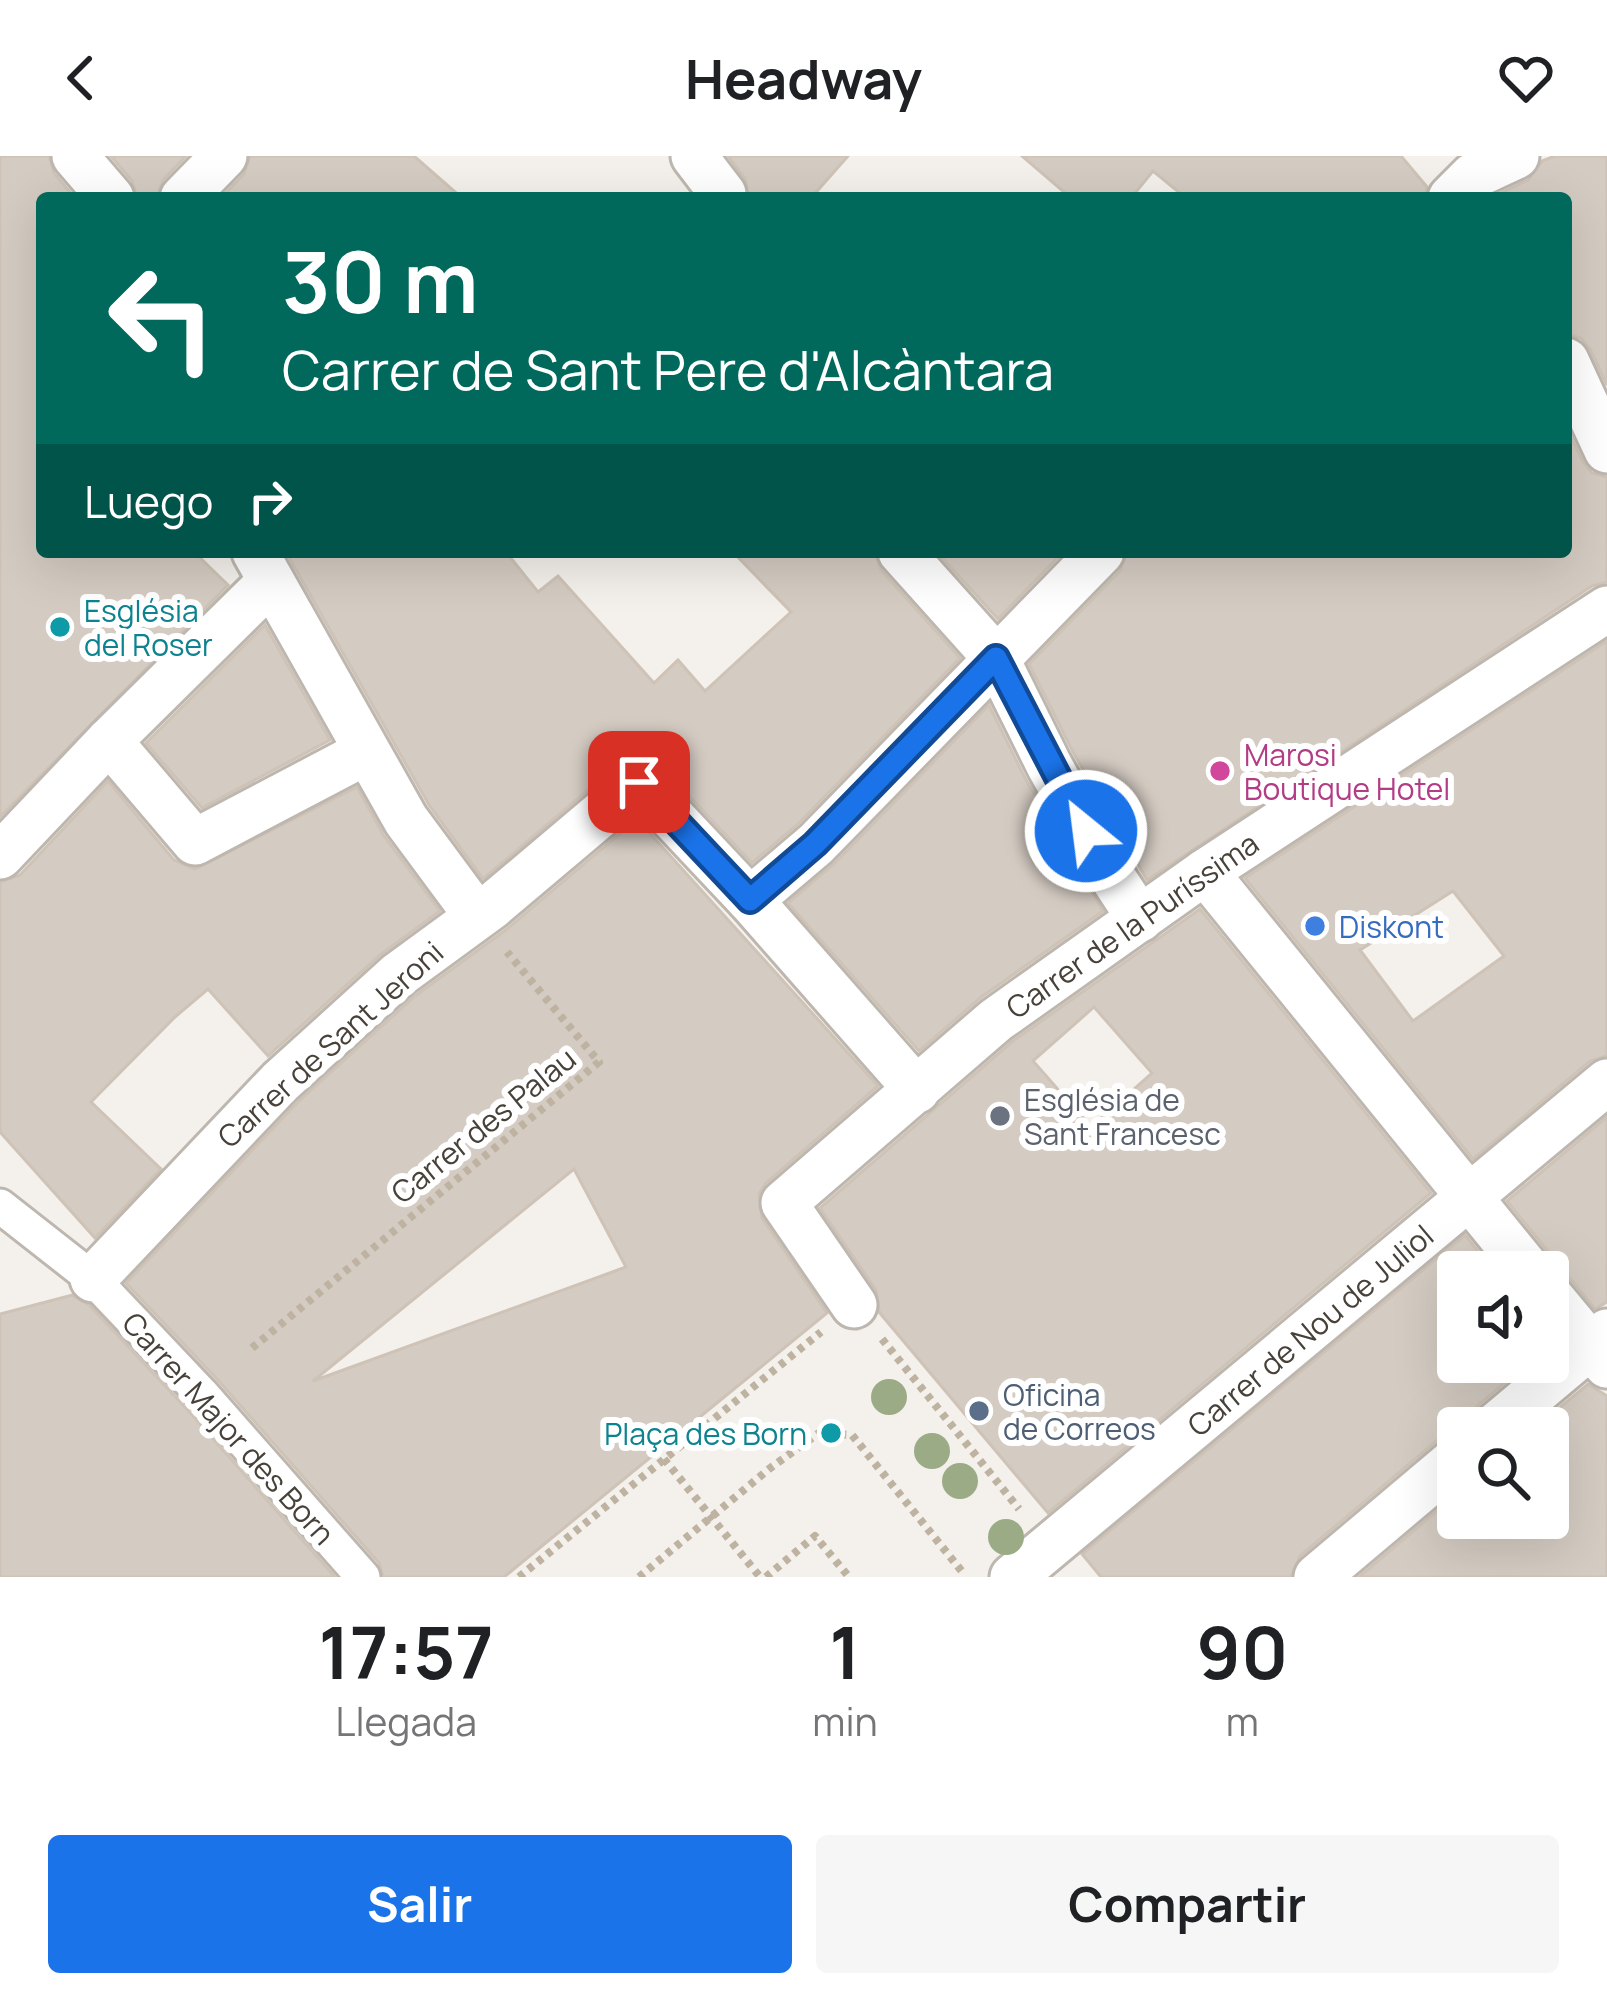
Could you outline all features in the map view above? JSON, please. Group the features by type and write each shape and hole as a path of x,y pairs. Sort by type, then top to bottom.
{"street":[{"path":"75,156 106,192"},
{"path":"189,192 224,156"},
{"path":"694,156 721,192"},
{"path":"1467,182 1516,156"},
{"path":"1572,374 1607,450"},
{"path":"906,558 996,658 1071,805 1140,919"},
{"path":"917,1090 750,900 815,844 1095,558"},
{"path":"0,856 263,567 406,820 477,916"},
{"name":"Carrer de la Puríssima","path":"854,1305 784,1203 996,1020 1205,872 1607,609"},
{"path":"109,741 195,842 366,752"},
{"name":"Carrer de Sant Jeroni","path":"93,1279 280,1082 398,975 639,782 750,900"},
{"path":"1205,872 1513,1251"},
{"name":"Carrer de Nou de Juliol","path":"1013,1577 1607,1082"},
{"name":"Carrer Major des Born","path":"0,1205 93,1279 201,1393 362,1577"},
{"path":"1522,1407 1602,1348 1569,1315"},
{"path":"1317,1577 1437,1476"}],"path":[{"name":"Carrer des Palau","path":"252,1348 598,1062 477,916"},
{"path":"519,1577 854,1305 1050,1547"},
{"path":"639,1577 819,1433 853,1435 967,1577"},
{"path":"664,1460 763,1577 814,1536 849,1577"}],"building":[{"path":"0,156 49,156 54,173 70,192 36,192 36,558 200,558 228,585 0,817"},
{"path":"111,156 186,156 163,180 159,192 135,192"},
{"path":"250,156 414,156 455,192 227,192 244,174"},
{"path":"728,156 848,156 816,192 748,192 745,179"},
{"path":"1022,156 1401,156 1427,187 1426,192 1179,192 1153,171 1136,192 1064,192"},
{"path":"1555,156 1607,156 1607,385 1590,349 1572,336 1572,192 1503,192 1528,180 1542,161"},
{"path":"1572,439 1592,473 1607,477 1607,582 1592,586 1147,880 1029,664 1120,571 1125,558 1572,558"},
{"path":"289,558 511,558 538,592 558,576 654,683 678,660 705,691 791,612 739,558 877,558 881,570 960,658 798,824 752,863 648,757 635,755 622,761 483,879 429,805"},
{"path":"942,558 1057,558 998,619"},
{"path":"265,625 330,740 202,808 146,743"},
{"path":"1607,641 1607,1056 1590,1061 1473,1159 1245,878","holes":["1453,891 1504,956 1413,1021 1360,950"]},
{"path":"989,705 1025,778 1103,911 980,998 919,1051 788,903 835,863"},
{"path":"108,781 174,860 195,869 357,787 384,836 440,911 380,955 268,1056 208,989 175,1017 91,1102 161,1169 95,1238 0,1132 0,882 20,875"},
{"path":"637,819 878,1086 759,1194 762,1218 827,1313 504,1577 383,1577 379,1563 126,1283 299,1101 415,996 507,929","holes":["574,1169 626,1267 313,1381"]},
{"path":"1200,909 1431,1193 1048,1513 879,1312 876,1290 820,1208 1013,1041","holes":["1094,1007 1152,1073 1091,1127 1033,1061"]},
{"path":"1607,1117 1607,1302 1595,1309 1569,1277 1569,1251 1548,1251 1507,1201"},
{"path":"1465,1235 1478,1251 1446,1251"},
{"path":"1437,1258 1437,1383 1504,1383 1476,1407 1437,1407 1437,1440 1300,1556 1291,1577 1101,1577 1082,1554"},
{"path":"72,1295 89,1305 185,1407 335,1577 0,1577 0,1314"},
{"path":"1588,1384 1607,1396 1607,1577 1359,1577 1437,1511 1437,1539 1569,1539 1569,1407 1560,1407"}],"place":[{"name":"Església del Roser","path":"60,627"},
{"name":"Marosi Boutique Hotel","path":"1220,771"},
{"name":"Diskont","path":"1315,926"},
{"name":"Església de Sant Francesc","path":"1000,1116"},
{"name":"Oficina de Correos","path":"979,1411"},
{"name":"Plaça des Born","path":"831,1433"}],"route":[{"path":"639,782 750,900 815,844 996,658 1086,831"}]}
